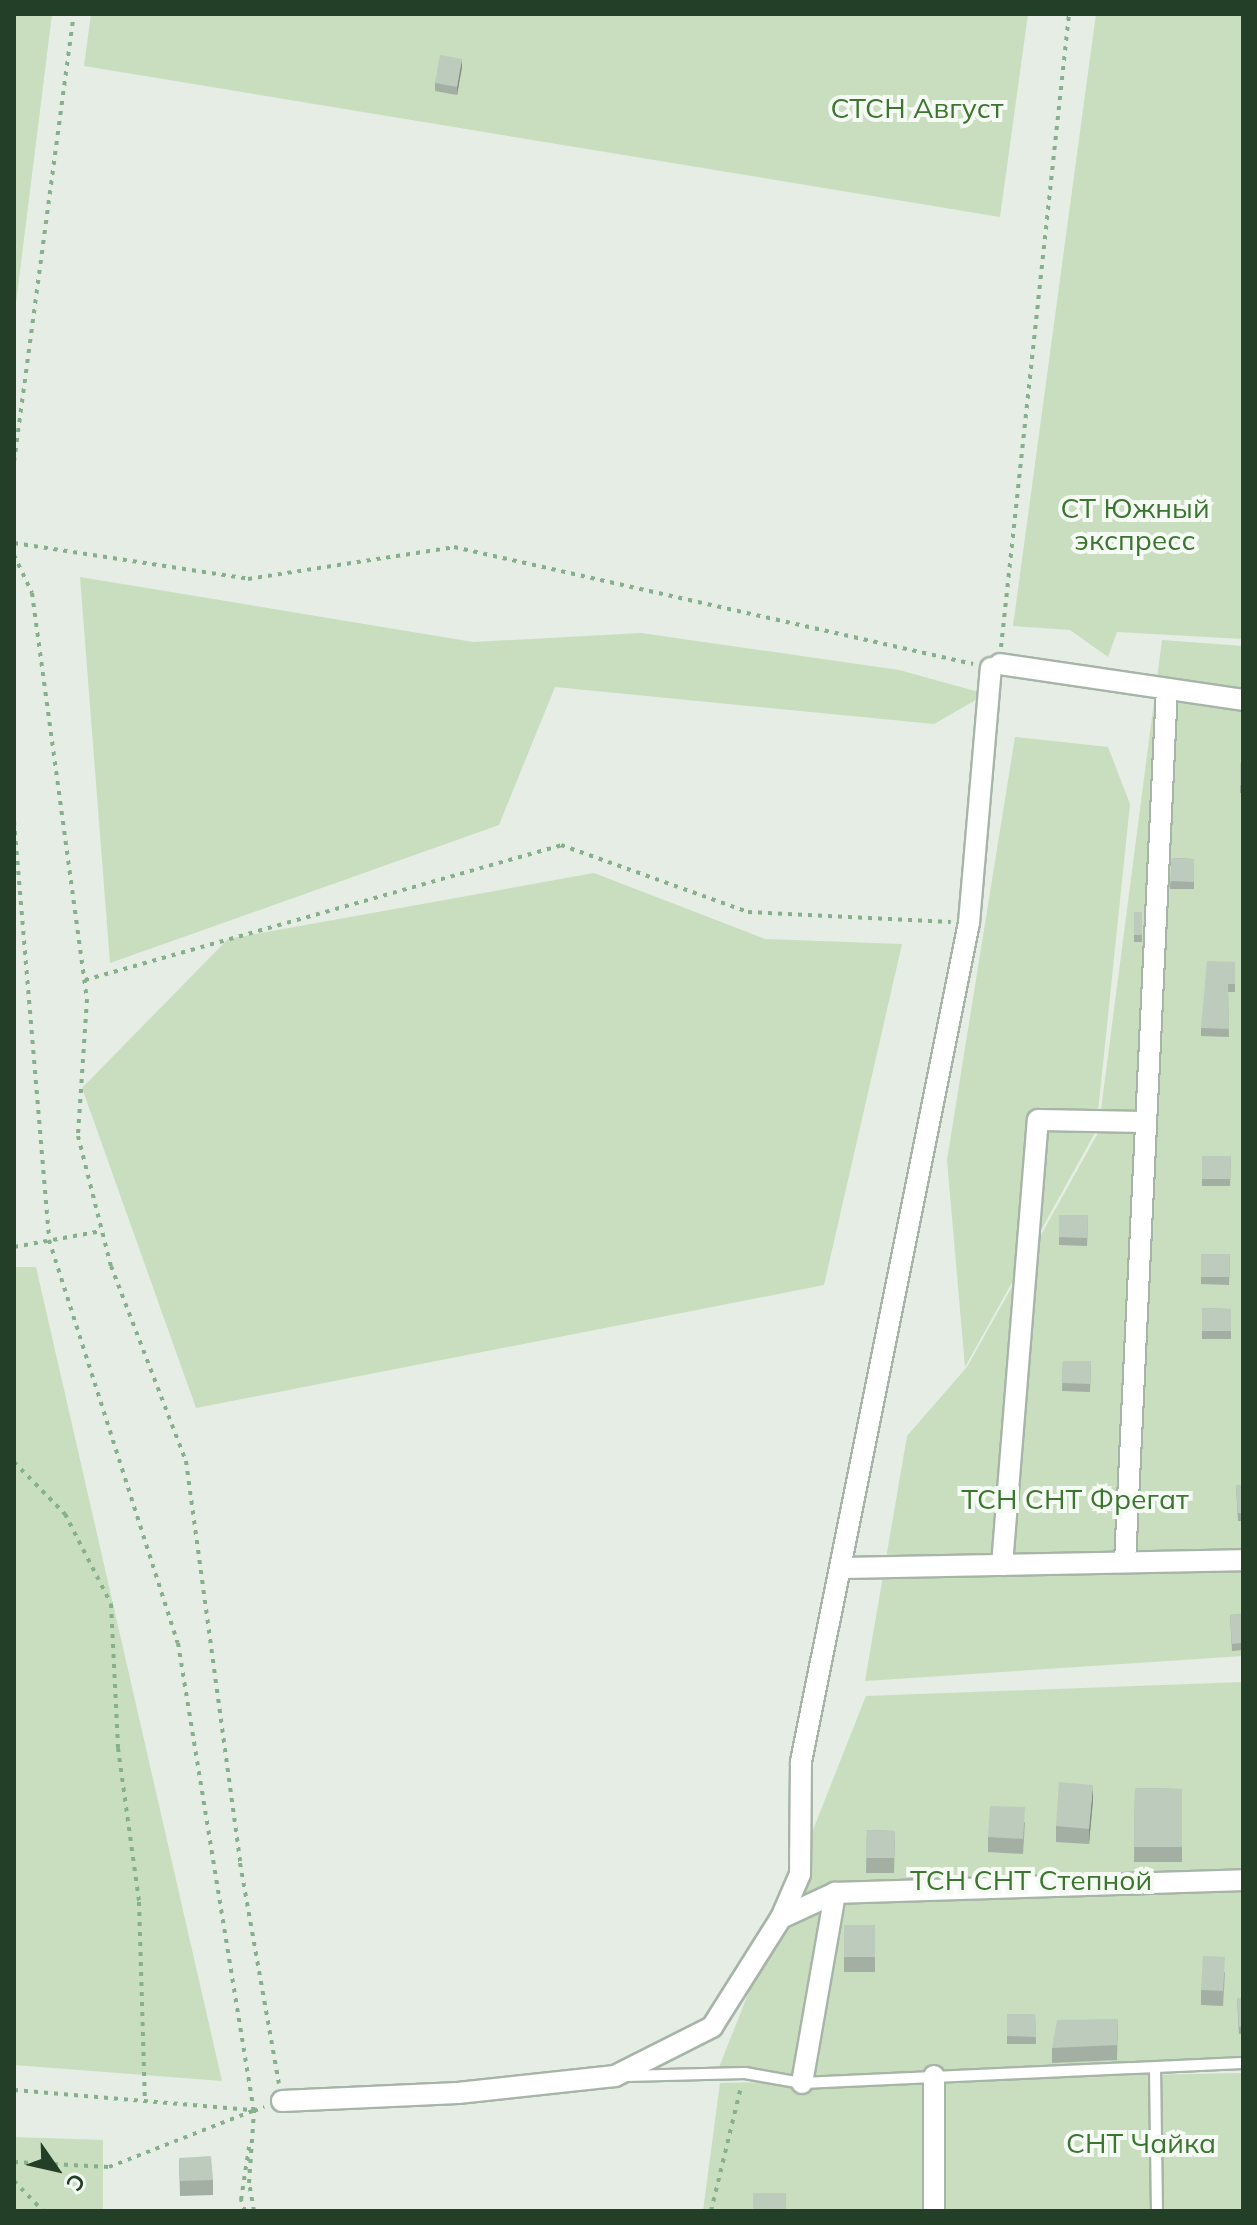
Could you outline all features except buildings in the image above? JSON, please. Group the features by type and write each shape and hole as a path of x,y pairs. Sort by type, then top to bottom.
{"street":[{"path":"282,2101 458,2093 615,2076 712,2027 781,1918 800,1874 801,1762 969,923 995,666 1243,700"},
{"path":"1125,1562 1167,689"},
{"path":"1002,1565 1038,1120 1146,1122"},
{"path":"840,1568 1243,1560"},
{"path":"781,1918 835,1893 1243,1880"},
{"path":"802,2083 835,1893"},
{"path":"934,2076 934,2211"}],"lane":[{"path":"615,2076 745,2073 802,2083 1243,2063"},
{"path":"1155,2068 1157,2211"}],"path":[{"path":"14,462 74,14"},
{"path":"14,543 248,579 454,547 995,666 1069,14"},
{"path":"14,567 15,557"},
{"path":"14,2162 109,2167 282,2101 240,1863 186,1461 102,1231 78,1136 85,980 32,593 15,557"},
{"path":"14,821 49,1240 178,1643 254,2111 249,2183 254,2211"},
{"path":"85,980 561,845 748,912 969,923"},
{"path":"14,1247 102,1231"},
{"path":"14,1462 65,1514 111,1604 118,1748 139,1902 145,2102"},
{"path":"711,2211 745,2073"},
{"path":"14,2090 254,2111"},
{"path":"245,2211 241,2200 254,2111"},
{"path":"14,2181 43,2211"}],"green space":[{"path":"14,14 52,14 14,319"},
{"name":"СТСН Август","path":"91,14 1028,14 1000,217 84,66"},
{"name":"СТ Южный экспресс","path":"1096,14 1243,14 1243,639 1117,632 1108,657 1070,630 1013,626"},
{"path":"80,577 473,642 641,633 899,670 986,694 934,724 555,687 499,825 110,963"},
{"name":"ТСН СНТ Фрегат","path":"1162,640 1243,646 1243,1656 865,1681 907,1436 967,1367 1098,1133"},
{"path":"1015,737 1108,747 1130,804 1096,1131 965,1367 947,1160"},
{"path":"594,873 765,939 902,944 824,1285 196,1408 82,1088 228,939"},
{"path":"14,1267 36,1267 222,2081 14,2065"},
{"name":"ТСН СНТ Степной","path":"1243,1682 1243,2063 714,2080 866,1696"},
{"name":"СНТ Чайка","path":"1243,2073 1243,2211 703,2211 720,2083"},
{"path":"14,2137 103,2140 103,2211 14,2211"}]}
